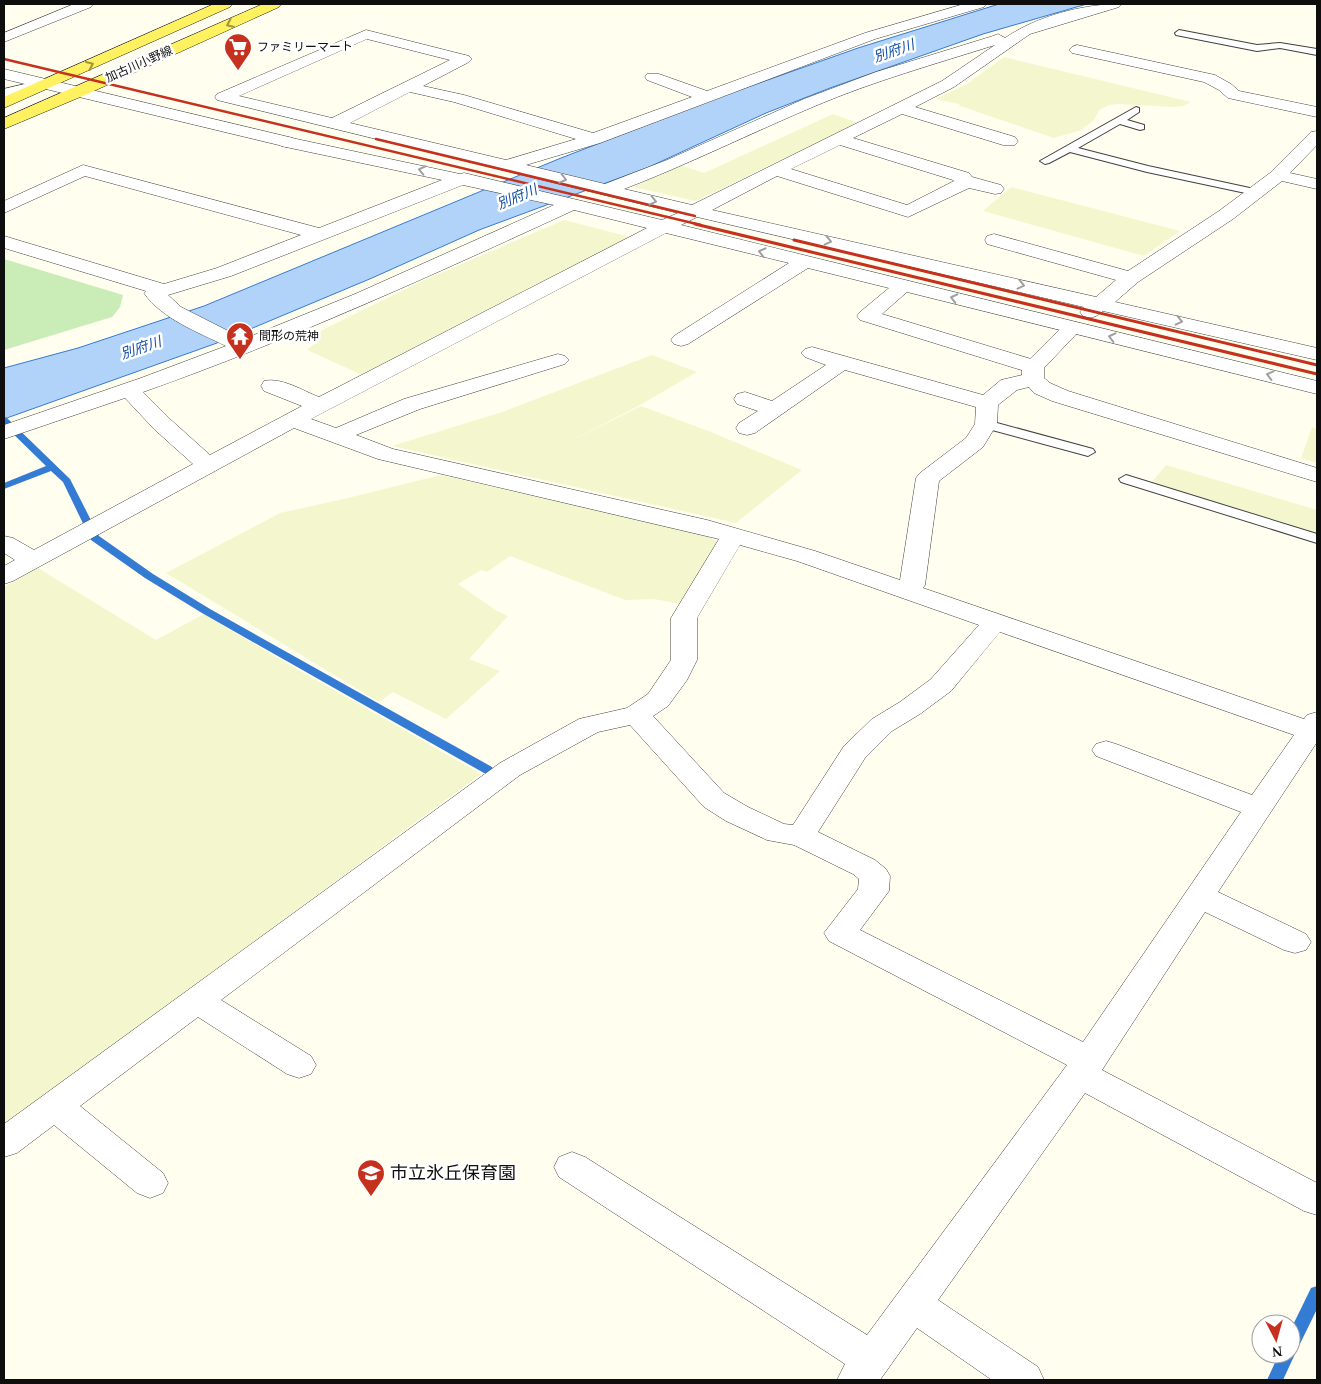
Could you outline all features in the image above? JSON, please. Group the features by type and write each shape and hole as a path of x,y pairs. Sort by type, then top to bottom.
{"main road":[{"name":"加古川小野線","path":"4,104 225,4"},
{"name":"加古川小野線","path":"26,114 274,4"}],"street":[{"path":"4,38 86,4"},
{"path":"242,346 174,310 154,294 224,272 460,178 514,167 870,36 979,4"},
{"path":"605,190 673,164 810,102 882,76 1063,18 1114,4"},
{"path":"4,576 320,405 662,227 948,84 1025,31"},
{"path":"334,124 464,59 366,34 223,97 605,190 694,211 1317,354"},
{"path":"1078,50 1209,78 1225,87 1234,95 1317,112"},
{"path":"4,74 287,142 460,178 572,204 1317,387"},
{"path":"653,78 707,97"},
{"path":"4,94 46,84"},
{"path":"407,87 458,98 594,139"},
{"path":"900,108 1009,141"},
{"path":"4,125 26,114"},
{"path":"775,170 908,211 962,184 963,177 838,139"},
{"path":"905,590 912,584 928,478 975,442 986,414 1009,385 1033,373 1072,328 1131,278 1226,215 1278,175 1315,140"},
{"path":"287,142 415,143"},
{"path":"924,165 945,156"},
{"path":"4,208 83,170 319,234"},
{"path":"1278,175 1317,184"},
{"path":"962,180 995,189"},
{"path":"13,429 128,389 387,289 572,204"},
{"path":"994,240 1012,251 1131,278"},
{"path":"4,242 164,290"},
{"path":"681,340 804,262"},
{"path":"904,285 866,316 1033,373 1042,388 1060,396 1317,475"},
{"path":"688,314 711,320"},
{"path":"812,353 986,414"},
{"path":"338,435 412,404 558,360"},
{"path":"746,428 842,362"},
{"path":"272,386 320,405"},
{"path":"128,389 163,425 208,466"},
{"path":"745,399 775,409"},
{"path":"293,420 386,454 734,535 806,556 995,622 1315,728 1085,1067 865,1370 572,1167"},
{"path":"4,1142 510,769 589,725 636,715 658,700 673,680 684,660 684,618 734,535"},
{"path":"4,543 33,560"},
{"path":"801,836 854,752 882,725 910,708 940,685 995,622"},
{"path":"636,715 714,800 737,814 778,833 801,836 864,867 876,876 873,890 840,933 1085,1067 1317,1200"},
{"path":"1106,750 1259,808"},
{"path":"1200,896 1295,942"},
{"path":"196,1000 299,1065"},
{"path":"54,1105 150,1183"},
{"path":"913,1304 1024,1380"}],"lane":[{"path":"1179,33 1257,48 1269,44 1290,45 1317,52"},
{"path":"1045,161 1136,110"},
{"path":"1118,120 1140,127"},
{"path":"1069,149 1147,169 1256,192"},
{"path":"986,414 1088,452"},
{"path":"1126,479 1317,538"}],"green space":[{"path":"1004,57 1191,102 1183,106 1171,107 1109,105 1099,110 1094,120 1081,130 1054,138 960,106 959,104 935,99 967,84"},
{"path":"833,114 858,123 696,201 633,187 680,165 704,173"},
{"path":"1011,187 1180,231 1144,256 983,211"},
{"path":"564,220 630,237 362,375 307,350 319,340 318,332 422,281"},
{"path":"4,259 123,295 120,307 112,317 4,350"},
{"path":"652,355 697,372 640,405 567,443 641,406 711,432 802,470 736,523 392,446 502,412"},
{"path":"1312,427 1317,429 1317,463 1301,458"},
{"path":"1166,465 1317,510 1317,534 1151,483"},
{"path":"441,475 705,535 719,542 680,604 654,599 625,600 510,556 487,572 481,570 458,584 497,611 508,616 469,659 500,671 446,719 393,692 379,702 166,573 280,513"},
{"path":"38,568 156,640 204,614 481,774 4,1126 4,587"}],"water":[{"name":"別府川","path":"999,4 1087,4 983,34 830,88 766,113 649,167 479,230 372,278 217,343 4,419 4,368 78,348 204,306 561,158 714,99 858,48"}],"waterway":[{"path":"4,420 67,481 95,538 149,576 206,611 488,770"},
{"path":"4,486 52,467"},
{"path":"1301,1325 1317,1293"},
{"path":"1275,1380 1282,1364"}],"railway":[{"path":"4,59 701,225"},
{"path":"376,139 695,216"},
{"path":"695,224 1317,374"},
{"path":"794,240 1317,365"}],"place":[{"name":"ファミリーマート","path":"238,71"},
{"name":"間形の荒神","path":"240,360"},
{"name":"市立氷丘保育園","path":"371,1197"}]}
